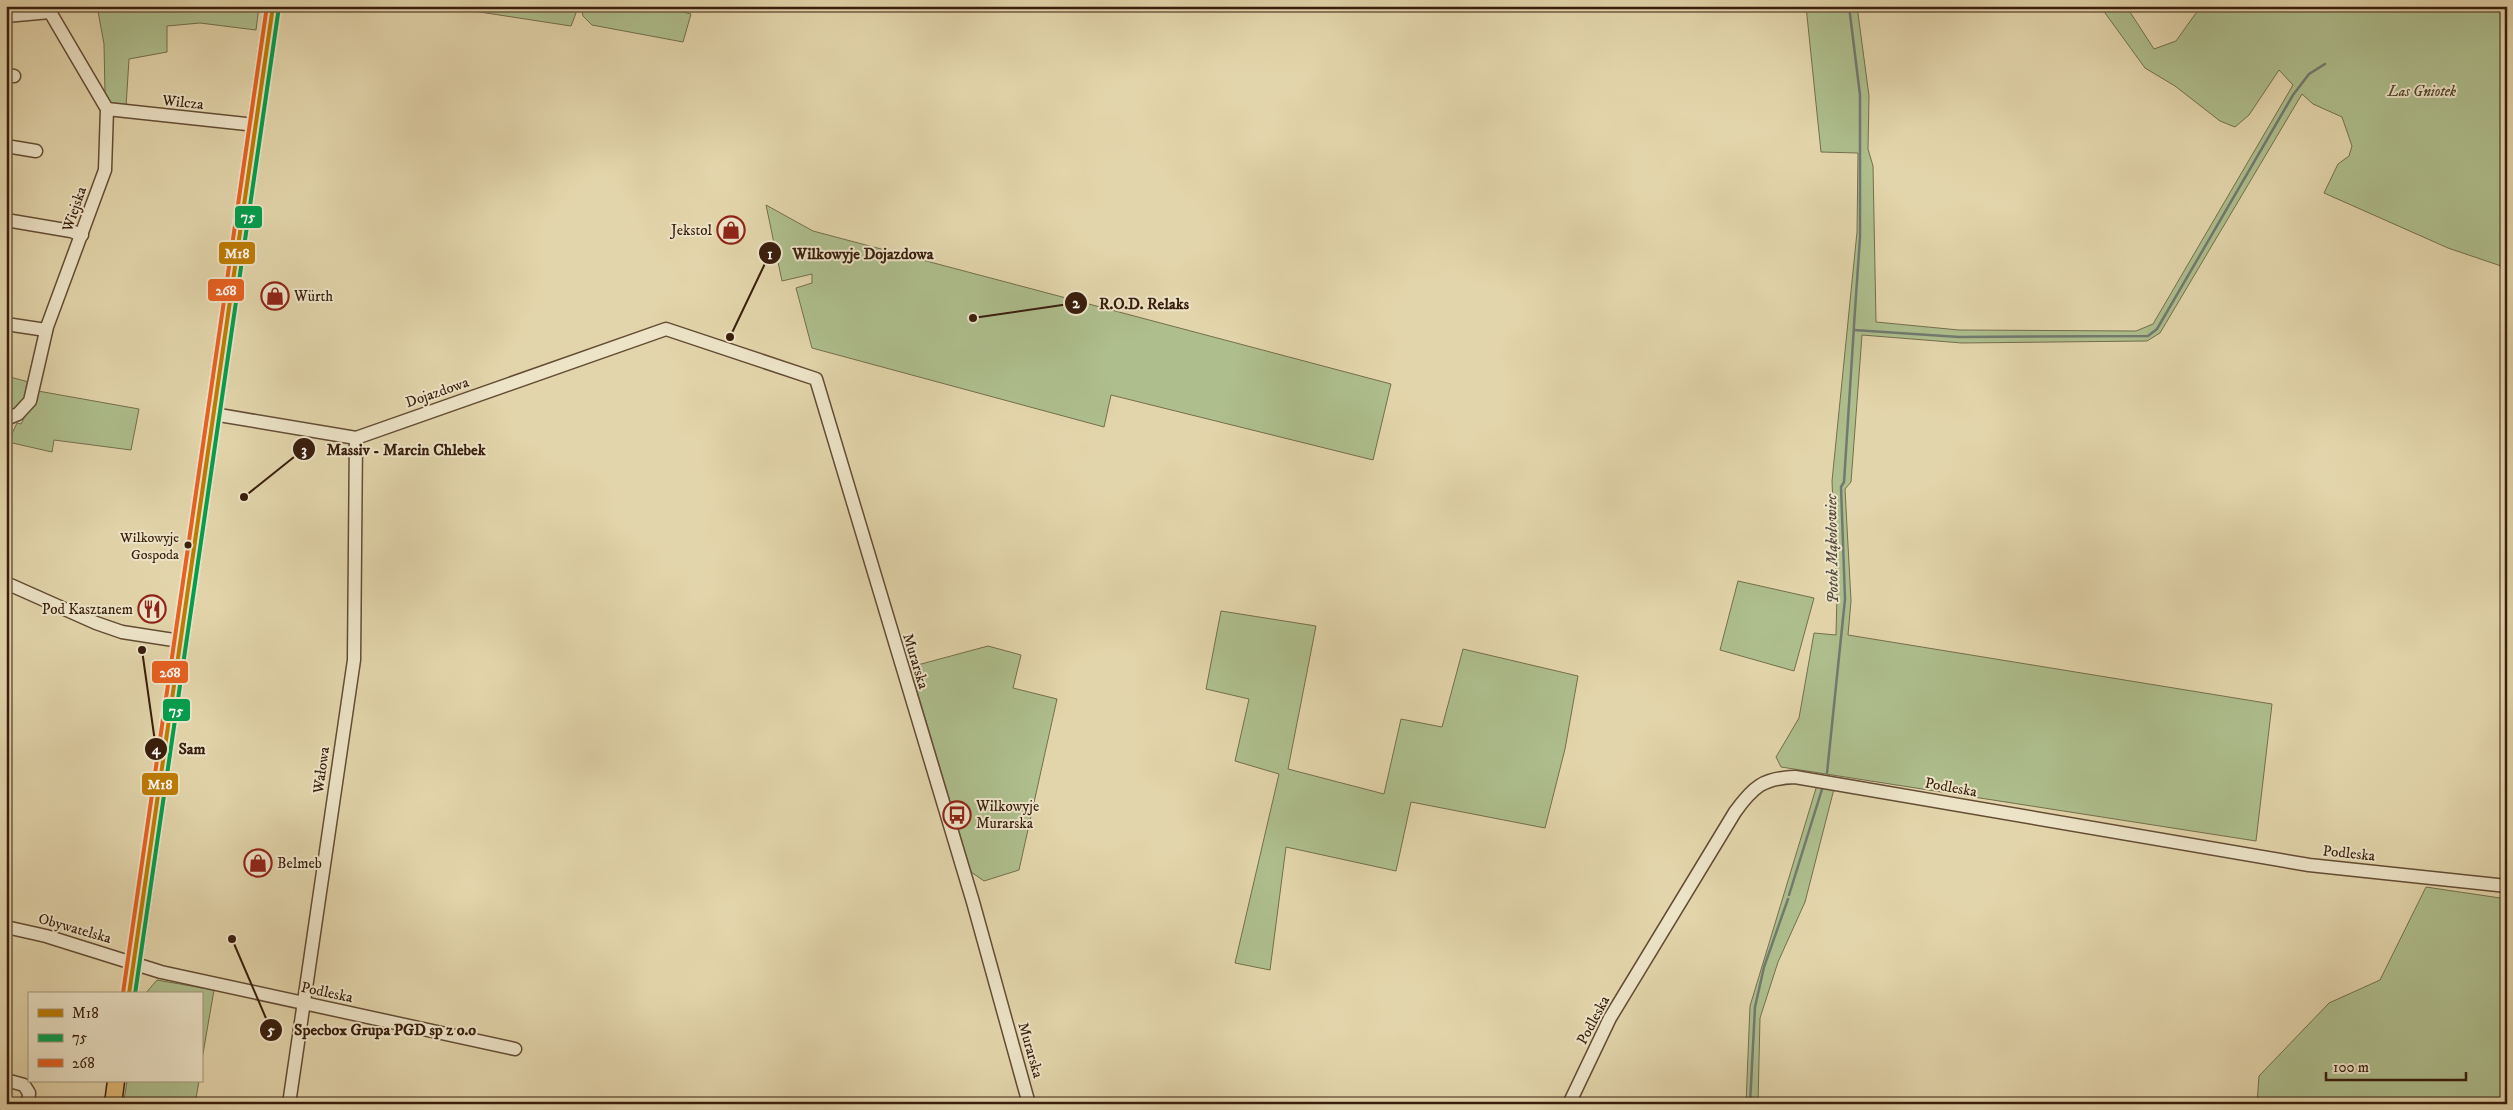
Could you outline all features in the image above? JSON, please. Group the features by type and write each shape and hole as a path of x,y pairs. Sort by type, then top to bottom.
{"main road":[{"path":"129,992 273,6"},
{"path":"113,1104 116,1082"}],"street":[{"path":"6,16 50,9 107,109"},
{"name":"Wilcza","path":"107,109 256,125"},
{"name":"Wiejska","path":"6,419 18,414 30,401 46,330 105,170 107,109"},
{"path":"6,146 36,151"},
{"path":"6,220 71,230 82,235"},
{"path":"6,324 46,330"},
{"name":"Dojazdowa","path":"213,414 356,438 666,329"},
{"name":"Murarska","path":"666,329 816,379 973,902 1029,1104"},
{"name":"Wałowa","path":"289,1104 354,660 356,438"},
{"path":"6,582 96,624 122,632 180,641"},
{"name":"Podleska","path":"1569,1104 1610,1018 1735,812 1749,793 1763,782 1780,777 1795,776 2310,865 2507,886"},
{"name":"Obywatelska","path":"6,927 46,936 133,963"},
{"name":"Podleska","path":"133,963 162,972 514,1050"},
{"path":"6,1080 24,1085 29,1093 28,1104"}],"green space":[{"path":"97,6 259,6 256,30 200,23 167,26 167,52 129,59 126,107 111,103 105,94 104,44"},
{"path":"573,6 576,13 571,26 447,7"},
{"path":"581,6 659,6 691,14 683,42 592,25 583,16"},
{"name":"Las Gniotek","path":"1806,6 1857,6 1869,96 1868,149 1873,166 1876,322 1959,330 2136,331 2153,324 2293,85 2279,70 2249,115 2235,127 2220,121 2175,86 2145,68 2100,6 2126,6 2154,49 2176,41 2201,6 2507,6 2507,268 2448,248 2324,193 2338,164 2349,156 2352,146 2342,117 2313,104 2302,94 2160,333 2147,341 1962,343 1862,335 1851,482 1845,489 1851,601 1848,635 2272,704 2256,841 1781,767 1776,757 1799,718 1814,633 1836,635 1837,594 1832,481 1857,232 1858,153 1821,152"},
{"path":"766,205 813,231 1391,384 1373,460 1111,395 1104,427 812,348 796,288 812,283 812,274 782,281"},
{"path":"6,376 29,382 26,400 6,416"},
{"path":"38,391 139,409 131,450 54,440 52,452 8,442 17,423 21,424"},
{"path":"1738,581 1814,598 1794,671 1720,650"},
{"path":"1221,611 1316,626 1288,769 1384,794 1401,719 1442,727 1463,649 1578,676 1565,749 1545,828 1411,802 1396,871 1286,847 1270,970 1235,963 1279,774 1235,761 1249,699 1206,689"},
{"path":"988,646 1021,655 1013,688 1057,699 1019,870 984,881 971,872 910,667"},
{"path":"1817,785 1834,789 1805,902 1778,962 1760,1018 1758,1104 1746,1104 1750,1006"},
{"path":"2426,887 2507,899 2507,1104 2257,1104 2259,1076 2329,1003 2380,980"},
{"path":"157,980 214,990 202,1059 202,992 147,992"},
{"path":"127,1082 199,1082 195,1104 144,1104 124,1101"}],"waterway":[{"name":"Potok Mąkołowiec","path":"1849,6 1860,95 1860,155"},
{"path":"1854,330 1959,337 2148,336 2157,329 2293,95 2309,74 2325,64"},
{"name":"Potok Mąkołowiec","path":"1854,325 1860,237 1860,157"},
{"name":"Potok Mąkołowiec","path":"1827,773 1845,599 1841,487 1844,482 1854,326"},
{"name":"Potok Mąkołowiec","path":"1789,895 1823,786"},
{"name":"Potok Mąkołowiec","path":"1750,1104 1755,1007 1764,967 1788,899"}],"transit line":[{"name":"268","path":"123,992 267,6"},
{"name":"M18","path":"129,992 273,6"},
{"name":"75","path":"135,992 279,7"}],"place":[{"name":"Jekstol","path":"731,230"},
{"name":"Würth","path":"275,296"},
{"name":"R.O.D. Relaks","path":"973,318"},
{"name":"Wilkowyje Dojazdowa","path":"730,337"},
{"name":"Massiv - Marcin Chlebek","path":"244,497"},
{"name":"Wilkowyje Gospoda","path":"188,545"},
{"name":"Pod Kasztanem","path":"152,609"},
{"name":"Sam","path":"142,650"},
{"name":"Wilkowyje Murarska","path":"957,815"},
{"name":"Belmeb","path":"258,863"},
{"name":"Specbox Grupa PGD sp z o.o","path":"232,939"}]}
